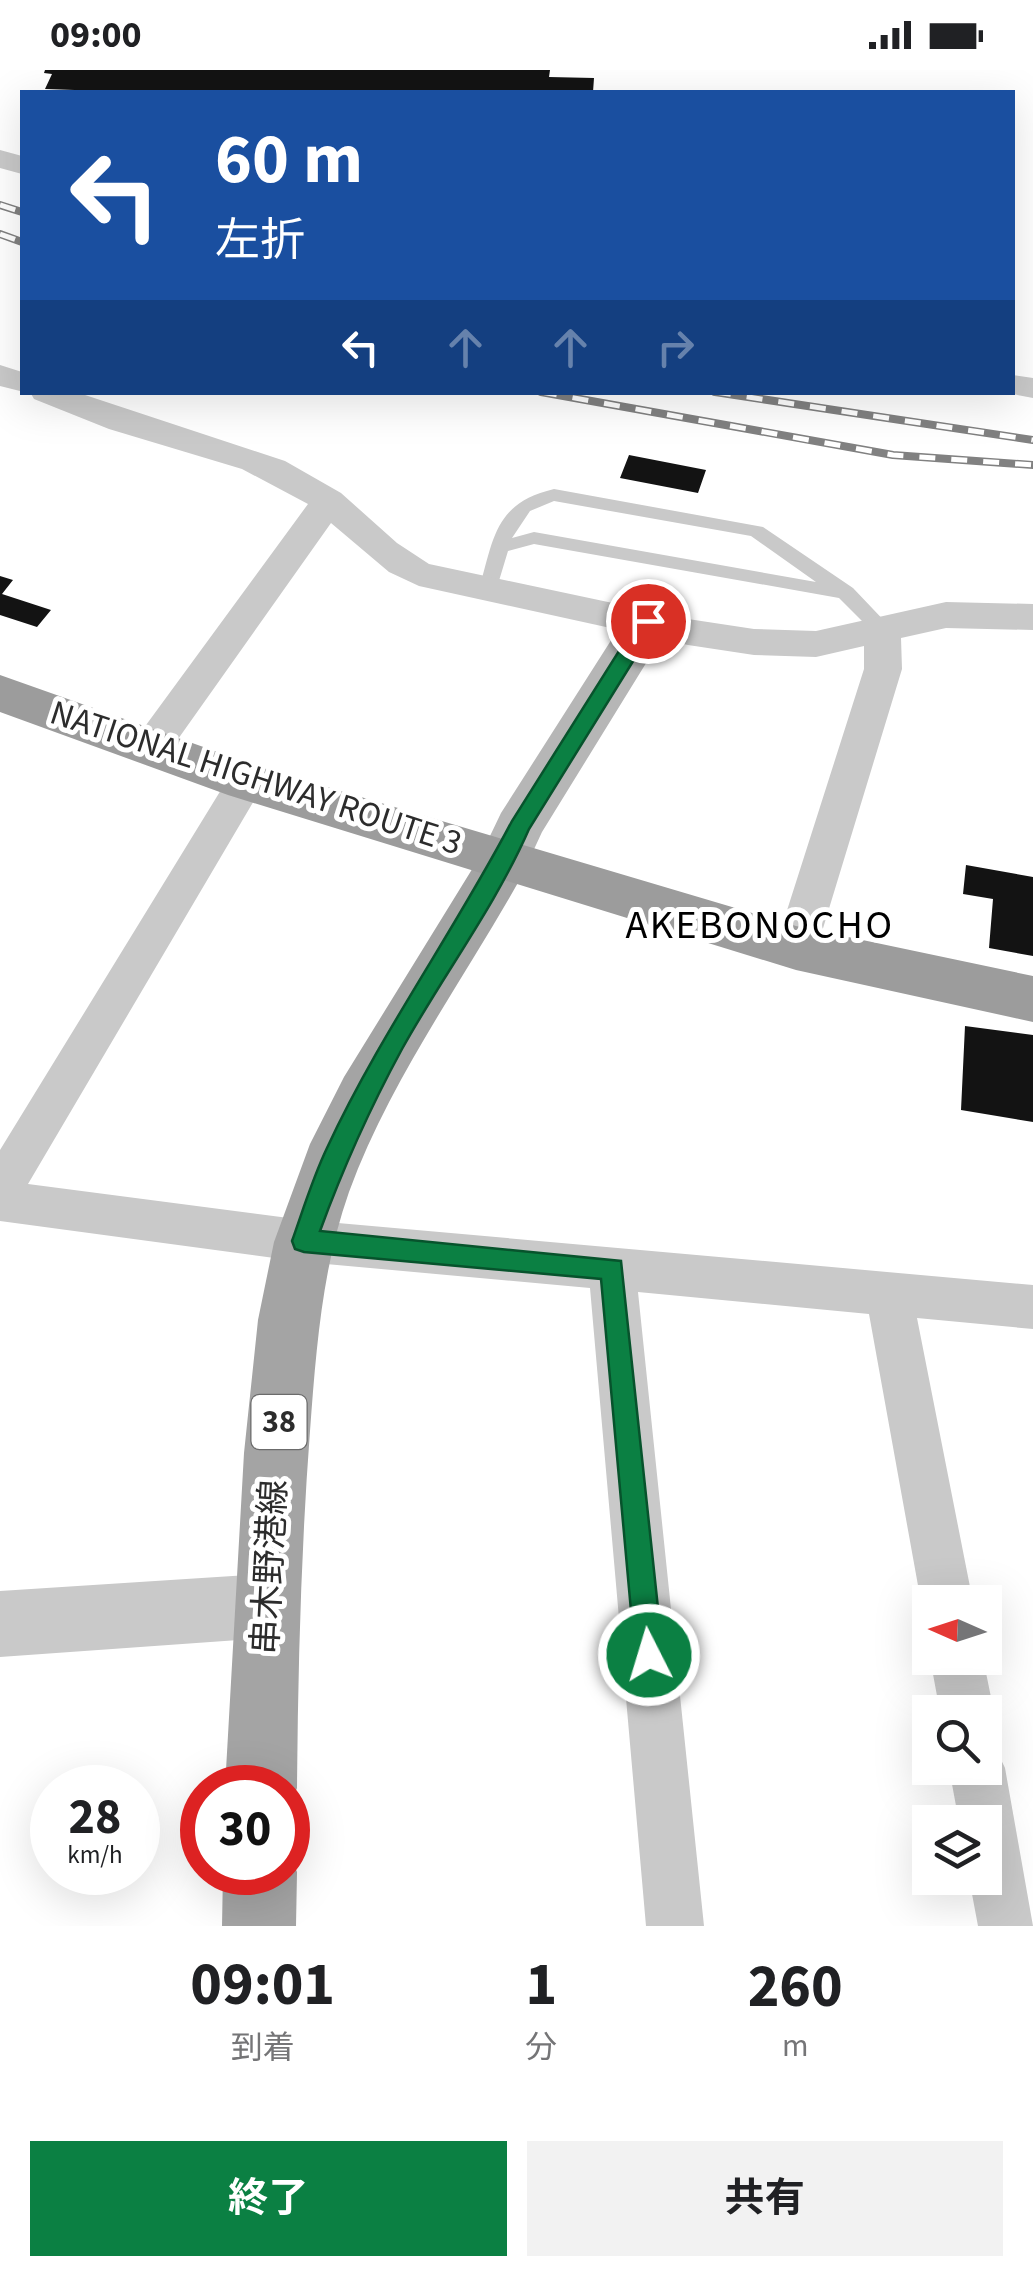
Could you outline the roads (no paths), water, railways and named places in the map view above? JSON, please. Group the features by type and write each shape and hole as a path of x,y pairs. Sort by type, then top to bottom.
{"highway":[{"name":"NATIONAL HIGHWAY ROUTE 3","path":"0,693 246,782 796,948 1033,998"}],"main road":[{"path":"505,858 519,827 648,621"},
{"name":"串木野港線","path":"261,1765 264,1606 282,1377 304,1241 337,1152 395,1041 505,858"},
{"path":"259,1926 260,1895"}],"street":[{"path":"54,395 126,424 256,462 294,478 328,502 388,558 420,574 688,632 770,642 816,644 946,615 1033,617"},
{"path":"152,746 328,502"},
{"path":"796,948 883,670 882,629"},
{"path":"0,1190 246,782"},
{"path":"0,1202 304,1241 1033,1307"},
{"path":"612,1269 675,1926"},
{"path":"889,1294 944,1585"},
{"path":"0,1624 264,1606"},
{"path":"980,1785 1007,1926"}],"lane":[{"path":"488,588 512,513 531,498 554,495 756,531 846,593 882,629"},
{"path":"501,547 534,538 846,593"}],"railway":[{"path":"0,205 20,211"},
{"path":"0,234 20,241"},
{"path":"558,395 893,455 1033,465"},
{"path":"735,395 1033,440"}],"district":[{"name":"AKEBONOCHO","path":"760,925"}]}
